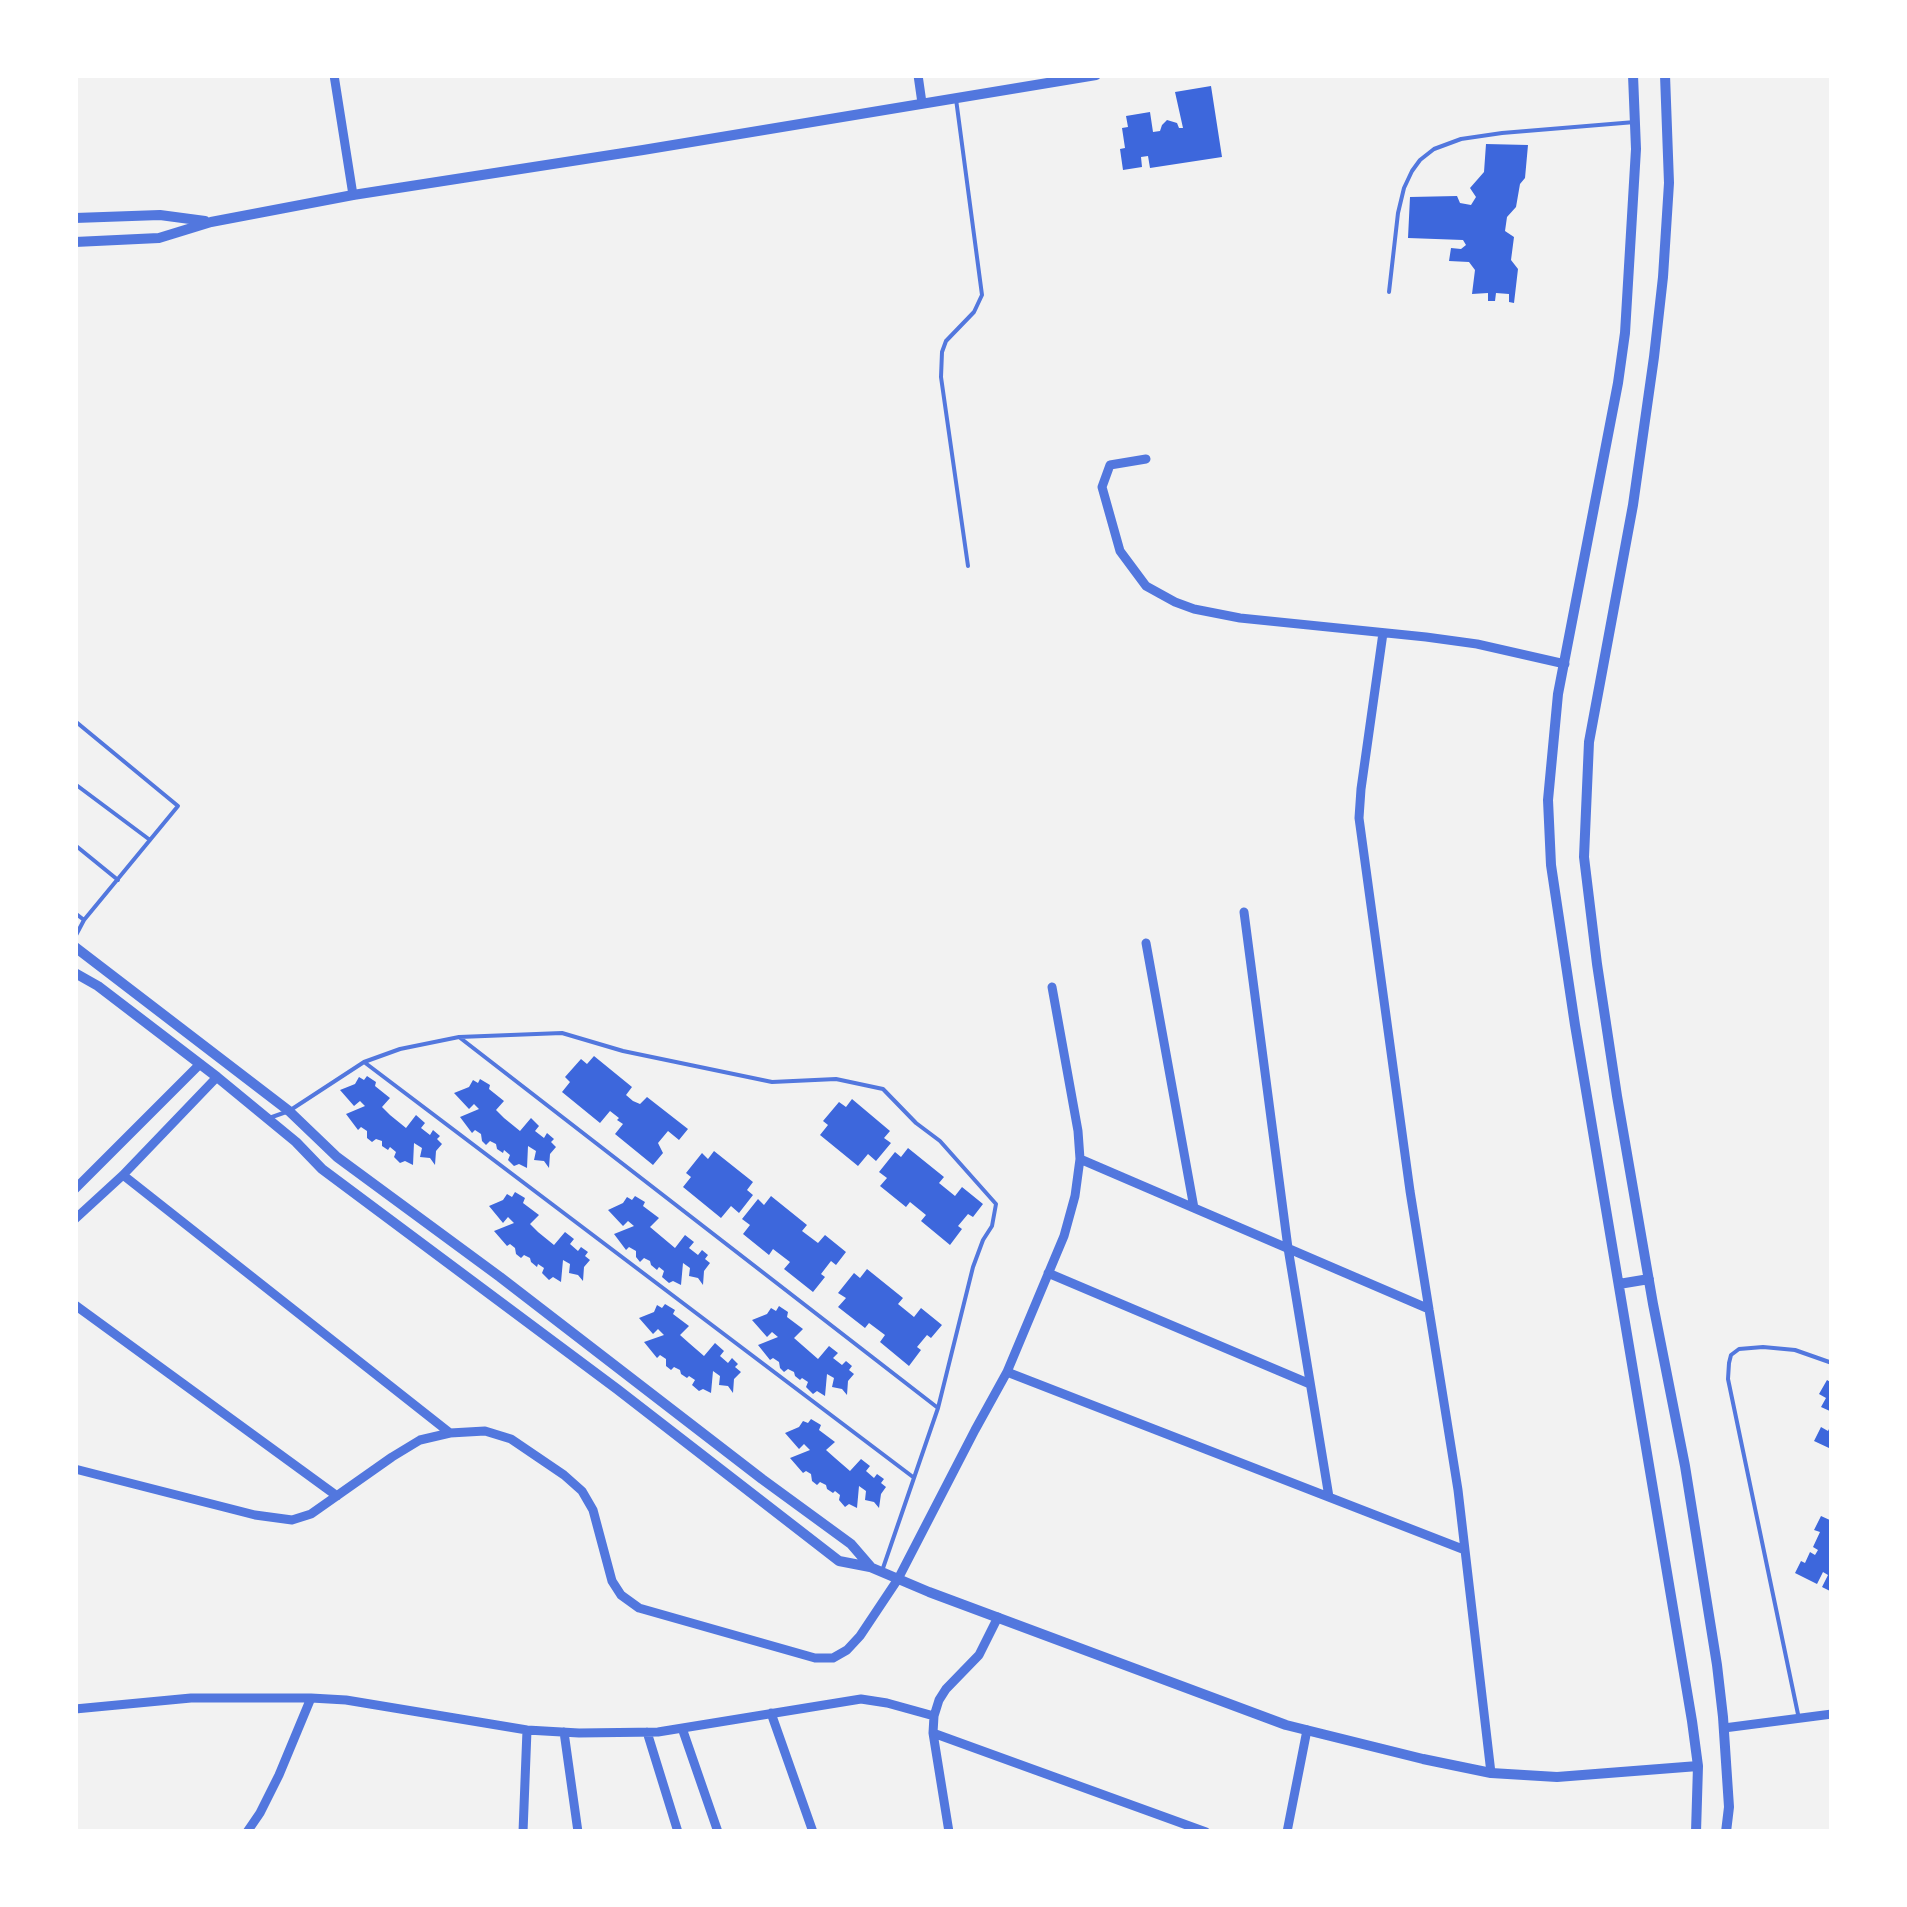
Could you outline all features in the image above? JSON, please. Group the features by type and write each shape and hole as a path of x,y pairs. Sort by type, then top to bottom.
{"street":[{"path":"334,75 352,196"},
{"path":"918,75 922,103"},
{"path":"75,242 159,238 211,222 352,196 1096,75"},
{"path":"1633,75 1636,149 1624,333 1564,664 1548,800 1551,865 1575,1025 1689,1702 1698,1766 1696,1832"},
{"path":"1665,75 1669,182 1654,357 1633,505 1589,742 1584,857 1602,1002 1700,1550 1724,1728 1729,1807 1726,1832"},
{"path":"75,218 160,214 211,222"},
{"path":"1146,460 1110,465 1102,487 1120,551 1146,586 1194,609 1240,618 1477,644 1564,664"},
{"path":"1383,633 1358,818 1410,1191 1458,1490 1491,1773"},
{"path":"1244,912 1288,1248 1329,1498"},
{"path":"1146,943 1194,1208"},
{"path":"77,953 289,1111 337,1157 851,1544 876,1569"},
{"path":"75,973 181,1049 268,1118 322,1169 617,1389 838,1561 876,1569 1286,1725 1491,1773 1557,1777 1698,1766"},
{"path":"75,1469 254,1515 292,1520 311,1514 420,1440 450,1432 485,1431 512,1439 582,1491 593,1510 612,1581 621,1595 639,1608 815,1658 833,1658 860,1636 898,1579 1007,1372 1064,1236 1080,1159 1052,987"},
{"path":"75,1190 200,1064"},
{"path":"75,1219 217,1077"},
{"path":"1080,1159 1429,1309"},
{"path":"123,1174 450,1432"},
{"path":"1048,1273 1310,1384"},
{"path":"1619,1284 1649,1279"},
{"path":"75,1305 337,1496"},
{"path":"1007,1372 1465,1550"},
{"path":"949,1832 933,1733 934,1716 946,1689 979,1655 998,1617"},
{"path":"75,1709 191,1698 311,1698 564,1732 647,1732 861,1699 934,1716"},
{"path":"247,1832 279,1775 311,1698"},
{"path":"771,1713 813,1832"},
{"path":"1724,1728 1832,1714"},
{"path":"682,1728 718,1832"},
{"path":"523,1832 527,1730"},
{"path":"1287,1832 1307,1730"},
{"path":"564,1732 578,1832"},
{"path":"647,1732 678,1832"},
{"path":"933,1733 1206,1832"}],"lane":[{"path":"956,99 982,294 974,312 946,342 941,377 968,566"},
{"path":"1389,292 1404,188 1420,160 1434,149 1462,139 1502,133 1635,122"},
{"path":"75,721 178,806 84,920 75,937"},
{"path":"75,784 150,840"},
{"path":"75,845 118,880"},
{"path":"75,913 84,920"},
{"path":"268,1118 289,1111 364,1062 400,1049 460,1037 562,1033 623,1051 772,1082 836,1079 883,1089 940,1141 996,1204 992,1226 973,1268 938,1408 876,1569"},
{"path":"460,1037 938,1408"},
{"path":"364,1062 913,1477"},
{"path":"1800,1719 1728,1379 1729,1363 1731,1355 1739,1349 1763,1347 1794,1350 1832,1363"}],"building":[{"path":"1211,86 1222,157 1150,168 1148,156 1141,157 1142,167 1123,170 1120,149 1125,148 1122,128 1128,127 1126,116 1150,112 1153,132 1160,131 1167,120 1183,128 1175,92"},
{"path":"1486,144 1528,145 1525,178 1516,207 1507,217 1505,231 1514,237 1511,260 1518,269 1514,303 1509,302 1509,294 1496,293 1495,301 1488,301 1488,293 1472,294 1475,270 1469,262 1449,261 1451,248 1461,249 1466,245 1463,240 1408,238 1410,197 1457,196 1460,203 1471,205 1476,197 1470,188 1484,172"},
{"path":"594,1056 632,1087 626,1095 633,1101 640,1104 647,1097 688,1129 679,1140 668,1131 658,1143 663,1153 653,1165 615,1134 623,1124 619,1118 610,1111 600,1123 562,1092 570,1082 565,1077 581,1059 587,1064"},
{"path":"367,1076 390,1098 382,1107 390,1115 406,1128 416,1115 425,1123 421,1128 440,1136 437,1139 442,1144 436,1151 435,1165 430,1158 420,1157 422,1148 414,1143 413,1165 400,1163 390,1147 388,1150 376,1139 372,1142 361,1127 358,1130 346,1114 365,1106 360,1101 354,1106 340,1090"},
{"path":"480,1079 504,1101 496,1110 520,1131 531,1118 539,1126 535,1131 554,1139 551,1142 556,1147 550,1154 549,1168 544,1161 534,1160 536,1151 528,1146 527,1168 514,1166 504,1150 503,1153 490,1141 486,1145 475,1130 472,1133 460,1117 479,1109 474,1104 469,1109 454,1093"},
{"path":"852,1099 890,1131 884,1138 891,1143 876,1161 868,1154 858,1166 820,1135 828,1125 823,1121 839,1102 846,1107"},
{"path":"908,1148 944,1177 939,1183 955,1196 962,1187 983,1204 973,1217 968,1214 958,1226 962,1229 950,1245 921,1221 926,1215 910,1202 906,1207 880,1186 887,1178 879,1172 895,1152 901,1157"},
{"path":"714,1151 753,1182 747,1190 753,1195 739,1213 731,1206 721,1218 683,1187 691,1177 686,1173 702,1153 708,1159"},
{"path":"515,1192 539,1215 530,1224 538,1232 554,1245 565,1232 574,1239 570,1244 578,1251 581,1247 588,1252 585,1256 590,1260 584,1267 583,1281 569,1273 570,1264 563,1260 561,1282 553,1277 549,1280 542,1273 544,1268 524,1255 521,1258 494,1231 514,1223 508,1217 503,1223 489,1206"},
{"path":"635,1196 659,1218 650,1227 675,1248 685,1235 694,1242 689,1248 698,1255 702,1250 708,1255 705,1259 710,1263 704,1271 703,1285 698,1278 689,1276 690,1268 683,1263 681,1285 669,1283 659,1267 657,1270 644,1258 640,1262 636,1251 629,1247 626,1250 614,1234 634,1226 628,1221 623,1226 608,1210"},
{"path":"771,1196 807,1225 802,1231 818,1243 825,1235 846,1252 836,1265 831,1261 813,1292 784,1269 790,1262 773,1249 769,1255 743,1234 750,1225 742,1219 758,1199 764,1205"},
{"path":"867,1269 903,1298 898,1304 914,1317 921,1308 942,1325 917,1347 921,1350 909,1366 880,1342 885,1335 869,1323 865,1328 838,1307 846,1298 838,1293 854,1273 860,1278"},
{"path":"665,1304 689,1326 680,1335 704,1356 715,1343 724,1351 720,1356 728,1363 732,1358 738,1364 735,1367 741,1372 734,1379 733,1393 728,1386 719,1385 720,1376 713,1371 711,1393 699,1391 692,1385 695,1380 674,1367 671,1370 666,1359 660,1355 657,1358 644,1342 664,1335 658,1329 653,1334 639,1318"},
{"path":"779,1306 803,1329 794,1338 818,1359 829,1346 838,1353 833,1358 852,1366 849,1370 854,1374 848,1381 847,1395 832,1387 834,1378 827,1374 825,1396 817,1391 813,1394 806,1387 808,1382 788,1369 784,1372 779,1362 770,1360 758,1345 778,1337 772,1332 767,1337 752,1320 771,1308 776,1311"},
{"path":"1827,1380 1832,1383 1832,1412 1821,1407 1826,1398 1819,1394"},
{"path":"811,1419 835,1442 826,1450 850,1471 861,1459 870,1466 866,1471 874,1478 877,1474 884,1479 881,1483 886,1487 879,1508 865,1500 866,1491 859,1486 857,1508 849,1504 845,1507 840,1495 820,1482 817,1485 811,1474 803,1473 790,1458 810,1450 804,1444 799,1449 785,1433"},
{"path":"1832,1423 1829,1448 1814,1441 1821,1427 1828,1431"},
{"path":"1821,1516 1832,1521 1832,1592 1822,1587 1828,1575 1823,1572 1817,1584 1795,1573 1810,1552 1815,1555 1818,1550 1813,1547 1820,1532 1814,1530"}]}
